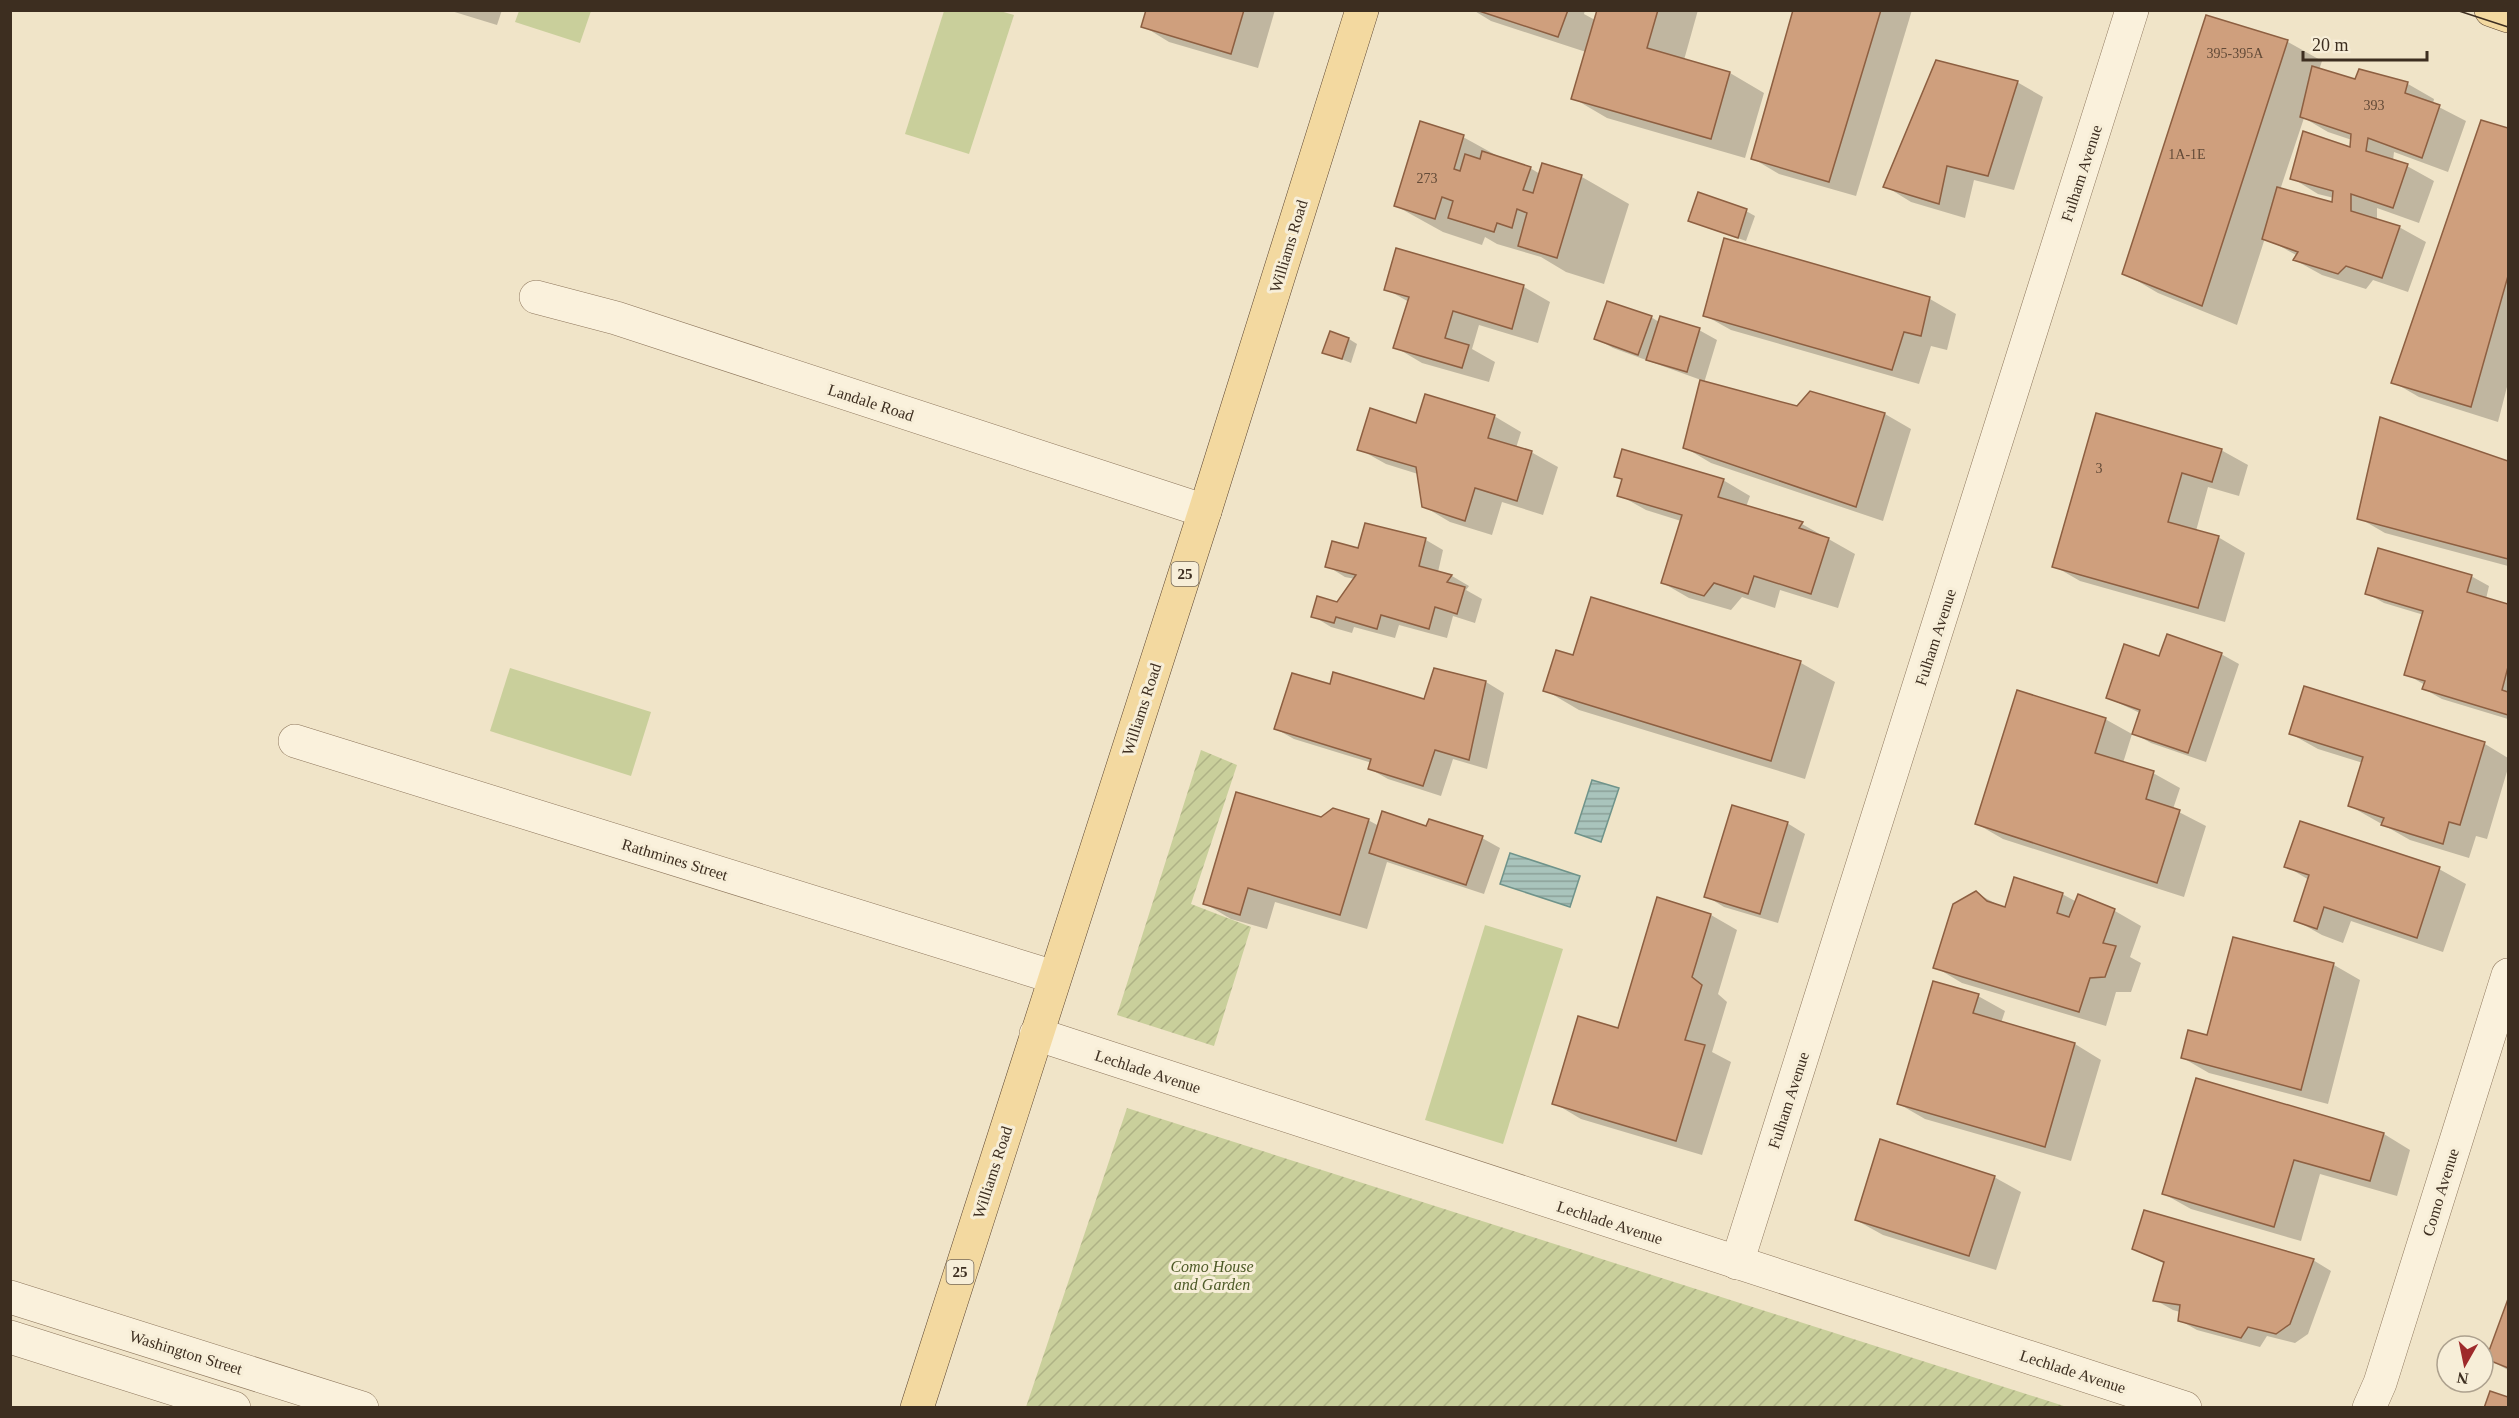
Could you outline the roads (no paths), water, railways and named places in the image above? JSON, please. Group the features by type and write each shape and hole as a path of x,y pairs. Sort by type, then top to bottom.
{"main road":[{"name":"Williams Road","path":"917,1407 1205,511 1362,10"},
{"path":"2490,10 2508,16"}],"street":[{"name":"Fulham Avenue","path":"1737,1263 2132,10"},
{"name":"Landale Road","path":"537,297 616,318 1205,511"},
{"name":"Rathmines Street","path":"295,741 1054,976"},
{"name":"Como Avenue","path":"2369,1407 2380,1383 2508,975"},
{"name":"Lechlade Avenue","path":"1036,1034 2185,1407"},
{"name":"Washington Street","path":"10,1297 362,1407"},
{"path":"10,1337 234,1407"}],"water":[{"path":"1592,780 1619,788 1601,842 1575,833"},
{"path":"1510,853 1580,876 1570,907 1500,884"}],"tram line":[{"path":"2456,10 2508,27"}],"park label":[{"name":"Como House and Garden","path":"1212,1275"}]}
